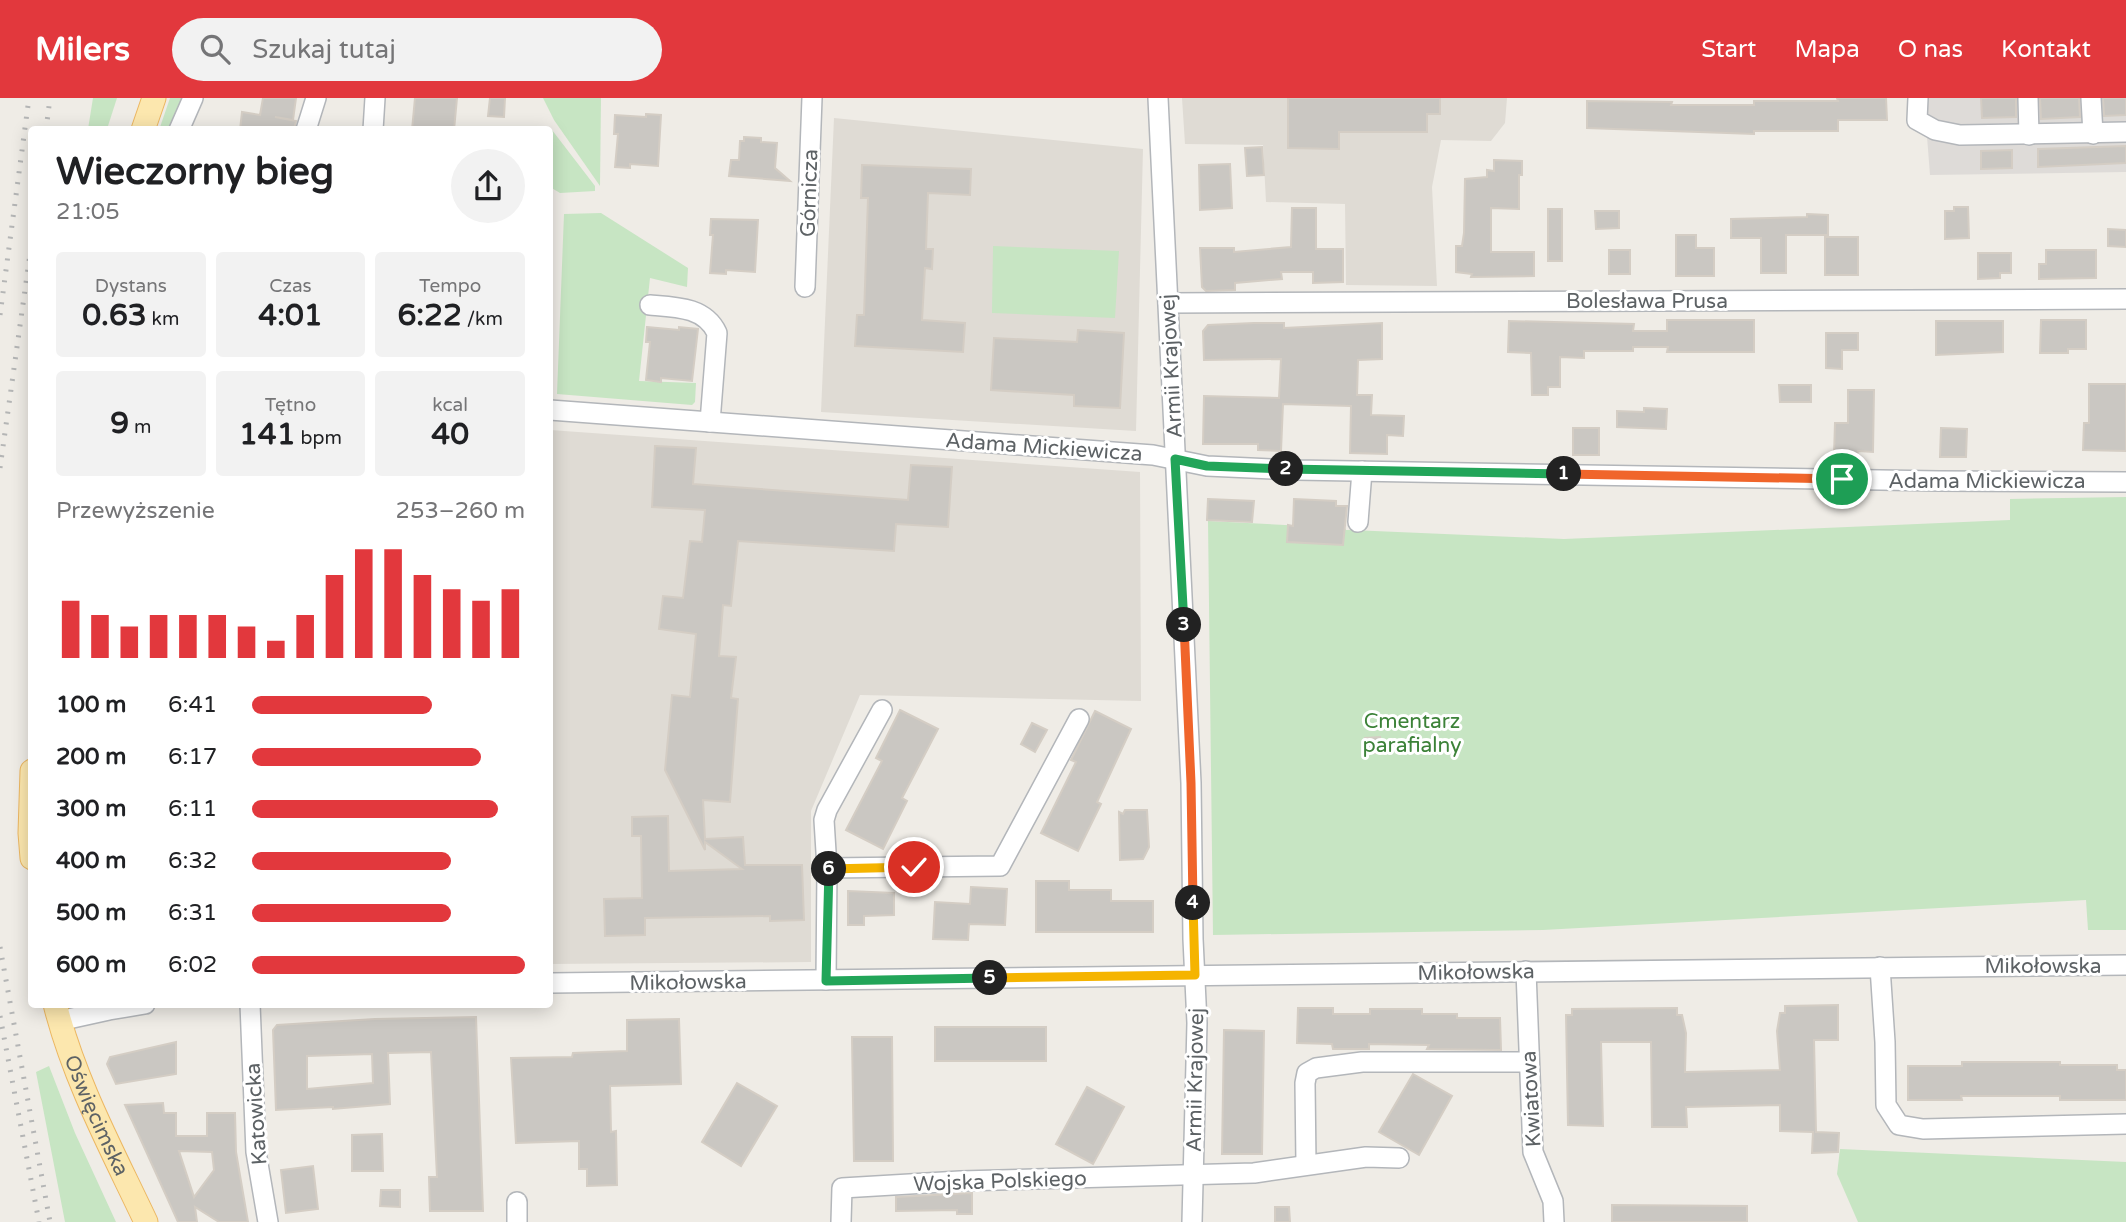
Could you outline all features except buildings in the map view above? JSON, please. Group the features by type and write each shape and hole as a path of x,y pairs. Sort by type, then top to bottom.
{"main road":[{"path":"144,126 154,98"},
{"name":"Oświęcimska","path":"57,1013 95,1113 146,1222"}],"street":[{"path":"180,126 193,98"},
{"path":"307,126 316,98"},
{"path":"373,126 375,98"},
{"name":"Górnicza","path":"805,288 812,98"},
{"name":"Armii Krajowej","path":"1158,98 1191,769 1197,1023 1192,1222"},
{"path":"1918,98 1917,120 1935,130 1960,135 2126,132"},
{"path":"2028,98 2029,135"},
{"path":"2091,98 2093,134"},
{"name":"Bolesława Prusa","path":"1168,303 2126,299"},
{"path":"650,305 681,307 701,314 712,322 717,333 710,422"},
{"name":"Adama Mickiewicza","path":"553,410 1153,455 1207,466 1362,471 2126,482"},
{"path":"1358,522 1362,471"},
{"path":"826,981 827,869 824,820 882,710"},
{"path":"827,869 1000,866 1079,719"},
{"name":"Mikołowska","path":"553,983 2126,965"},
{"path":"1880,967 1886,1105 1899,1125 1923,1129 2126,1124"},
{"name":"Kwiatowa","path":"1525,971 1533,1152 1553,1201 1554,1222"},
{"path":"57,1013 119,1008"},
{"name":"Katowicka","path":"250,1008 256,1152 268,1222"},
{"path":"1306,1164 1305,1083 1307,1073 1316,1068 1362,1062 1529,1062"},
{"name":"Wojska Polskiego","path":"841,1222 842,1188 960,1181 1254,1173 1366,1157 1399,1158"},
{"path":"517,1202 517,1222"}],"shaded area":[{"path":"1182,98 1507,98 1505,123 1491,141 1441,140 1432,187 1437,286 1346,285 1345,204 1266,202 1263,145 1185,144"},
{"path":"1924,98 2126,98 2126,172 1930,175"},
{"path":"834,118 1143,149 1136,431 821,412"},
{"path":"553,430 1140,472 1141,701 860,695 811,811 811,962 553,964"}],"green space":[{"path":"93,98 117,98 108,126 88,126"},
{"path":"170,98 187,98 173,126 160,126"},
{"path":"543,98 601,98 600,186 554,120"},
{"path":"553,131 595,186 595,191 560,193 553,189"},
{"path":"601,213 688,268 687,287 650,278 639,381 696,383 695,402 692,405 557,394 564,214"},
{"path":"993,246 1119,251 1115,318 992,313"},
{"name":"Cmentarz parafialny","path":"2126,497 2126,930 2088,930 2086,900 1543,930 1213,935 1208,521 1564,539 2010,520 2010,499"},
{"path":"49,1066 75,1133 116,1222 65,1222 36,1072"},
{"path":"1840,1149 2126,1162 2126,1222 1858,1222 1837,1174"}],"railway":[{"path":"0,315 29,98"},
{"path":"46,126 50,98"},
{"path":"0,468 28,268"},
{"path":"0,947 50,1222"},
{"path":"0,1016 39,1222"}],"route":[{"path":"914,867 827,869 826,981 1195,975 1191,783 1175,459 1207,466 1296,470 1842,479"}]}
